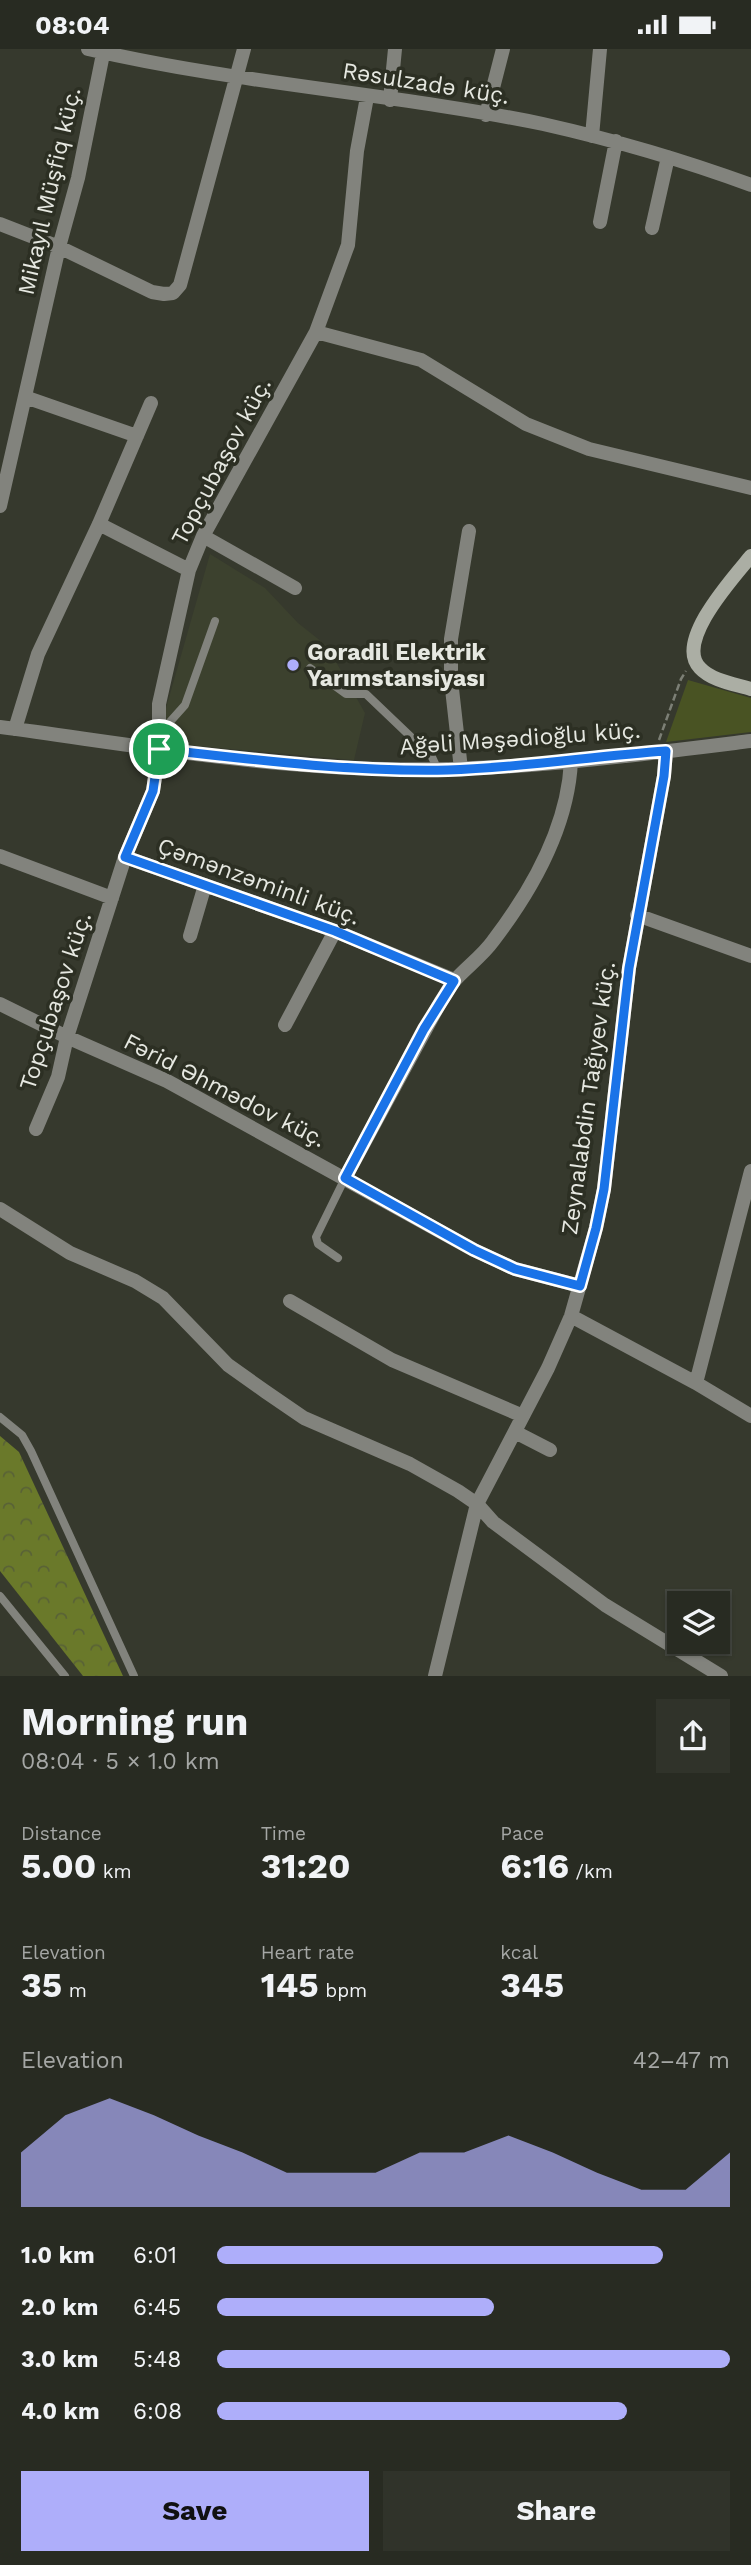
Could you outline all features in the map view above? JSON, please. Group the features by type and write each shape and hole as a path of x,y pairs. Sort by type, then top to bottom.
{"street":[{"path":"0,224 59,247 152,292 173,293 180,285 244,49"},
{"path":"390,100 395,49"},
{"path":"486,115 503,49"},
{"path":"592,136 600,49"},
{"name":"Rəsulzadə küç.","path":"98,50 235,78 486,115 592,136 668,157 751,185"},
{"name":"Mikayıl Müşfiq küç.","path":"0,506 59,247 78,178 98,50"},
{"name":"Topçubaşov küç.","path":"36,1129 58,1077 67,1037 125,857 153,791 159,749 159,705 189,570 203,536 316,332 348,245 367,97"},
{"path":"600,222 616,141"},
{"path":"652,228 668,157"},
{"path":"316,332 421,361 526,424 589,449 751,488"},
{"path":"25,397 137,436"},
{"path":"7,728 151,403"},
{"path":"99,524 189,570"},
{"path":"461,769 451,680 451,639 469,531"},
{"path":"203,536 295,588"},
{"path":"751,556 697,630 692,641 694,660 705,673 751,689"},
{"name":"Ağəli Məşədioğlu küç.","path":"7,728 159,749 326,766 438,770 571,761 751,740"},
{"name":"Zeynalabdin Tağıyev küç.","path":"435,1676 477,1504 548,1368 570,1316 596,1228 604,1189 637,915 664,776 663,752"},
{"path":"345,1178 424,1029 454,981 492,943 516,909 533,878 560,822 571,761"},
{"path":"0,856 112,898"},
{"name":"Çəmənzəminli küç.","path":"125,857 335,931 454,981"},
{"path":"190,936 205,885"},
{"path":"637,915 751,956"},
{"path":"285,1025 335,931"},
{"name":"Fərid Əhmədov küç.","path":"0,1004 167,1081 474,1250 548,1279 580,1286"},
{"path":"696,1383 751,1171"},
{"path":"0,1209 70,1253 135,1281 163,1298 228,1365 304,1418 410,1464 458,1491 477,1504 492,1522 605,1605 721,1676"},
{"path":"290,1301 392,1360 523,1416"},
{"path":"570,1316 696,1383 751,1416"},
{"path":"515,1432 550,1450"}],"lane":[{"path":"158,725 168,724 185,705 215,621"},
{"path":"310,668 346,694 366,694 432,757 438,770"},
{"path":"338,1258 318,1244 316,1237 345,1178"},
{"path":"0,1417 22,1435 31,1451 134,1676"},
{"path":"0,1596 65,1676"}],"path":[{"path":"663,752 659,736 681,679 694,660"}],"shaded area":[{"path":"210,554 265,588 298,623 327,646 365,713 354,760 175,744 164,715"}],"green space":[{"path":"688,680 751,698 751,732 666,742"},
{"path":"0,1436 19,1452 123,1676 83,1676 0,1571"}],"place":[{"name":"Goradil Elektrik Yarımstansiyası","path":"293,665"}],"route":[{"path":"159,749 326,766 448,770 666,751 664,776 629,968 604,1189 580,1286 515,1269 474,1250 345,1178 424,1029 454,981 335,931 125,857 153,791 159,749"}]}
